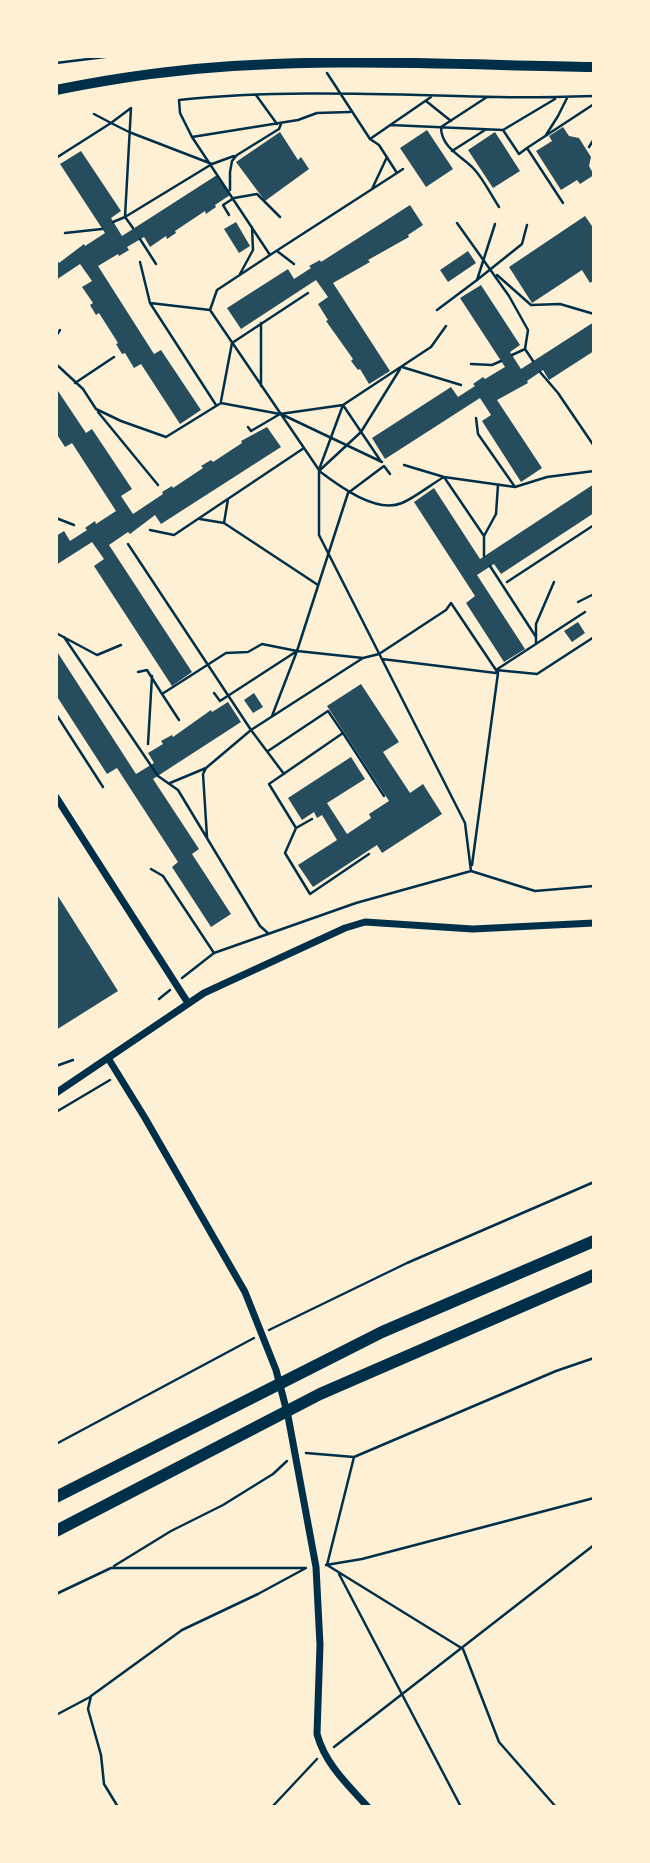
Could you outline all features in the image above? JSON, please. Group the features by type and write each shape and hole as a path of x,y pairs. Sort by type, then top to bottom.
{"highway":[{"path":"56,1497 382,1332 594,1241"},
{"path":"56,1531 320,1395 594,1275"}],"main road":[{"path":"56,90 177,71 322,64 594,67"}],"street":[{"path":"56,797 188,1003"},
{"path":"56,1093 188,1003 281,956 365,922 473,929 594,923"},
{"path":"108,1058 231,1267 264,1335 288,1416 316,1567 320,1645 317,1734 324,1755 368,1807"}],"path":[{"path":"56,63 113,56"},
{"path":"322,64 370,139 379,145 397,173"},
{"path":"270,255 192,137 180,113 179,100 339,93 487,97 594,96"},
{"path":"256,95 277,124"},
{"path":"370,139 433,96"},
{"path":"441,127 487,97"},
{"path":"390,125 503,130 557,97"},
{"path":"544,138 567,97"},
{"path":"426,100 451,121"},
{"path":"503,130 519,154 594,104"},
{"path":"56,158 131,108 125,217 133,228"},
{"path":"192,137 298,120 317,113 352,111"},
{"path":"94,114 129,132 212,164"},
{"path":"113,222 212,164 237,155 279,129 282,123"},
{"path":"441,127 441,133 452,150 474,169 499,207"},
{"path":"452,150 486,129"},
{"path":"589,147 594,139"},
{"path":"527,148 563,202"},
{"path":"230,193 232,161 237,155"},
{"path":"372,189 387,157"},
{"path":"210,310 217,290 403,169"},
{"path":"229,215 223,205 234,198 257,194 280,217"},
{"path":"457,223 492,270 528,330 524,349 533,362"},
{"path":"477,280 495,224"},
{"path":"437,310 492,270 522,244 527,225"},
{"path":"240,275 253,250 252,227"},
{"path":"65,233 102,229"},
{"path":"140,239 156,264"},
{"path":"276,250 294,264"},
{"path":"140,262 150,303 219,404"},
{"path":"492,270 531,305 560,304 594,314"},
{"path":"219,404 232,344 308,293"},
{"path":"150,303 210,310"},
{"path":"210,310 319,470 348,493 387,506 401,503 444,477"},
{"path":"261,323 261,387"},
{"path":"247,427 251,430 281,414 343,405 431,347 446,326"},
{"path":"56,336 60,330"},
{"path":"512,355 524,349"},
{"path":"75,383 114,358"},
{"path":"471,365 492,365 501,361"},
{"path":"56,364 83,389 158,485"},
{"path":"402,366 461,384"},
{"path":"319,470 361,432 402,366"},
{"path":"540,372 558,393 594,446"},
{"path":"96,409 166,437 219,404 281,414 383,464"},
{"path":"343,405 390,474"},
{"path":"343,405 319,470 319,535 465,823 471,871"},
{"path":"476,418 478,434 515,487"},
{"path":"150,530 174,535 304,448"},
{"path":"272,716 297,651 348,493 383,464"},
{"path":"404,465 444,477 515,487 547,477 594,471"},
{"path":"444,477 484,536"},
{"path":"484,556 484,536 496,514 498,485"},
{"path":"224,523 228,499"},
{"path":"57,519 74,525"},
{"path":"198,519 224,523 318,585"},
{"path":"507,582 594,526"},
{"path":"128,544 251,730 284,774"},
{"path":"491,566 536,637"},
{"path":"536,644 536,624 554,582"},
{"path":"578,602 594,594"},
{"path":"170,783 206,768 251,730 363,658 379,654 446,610 451,603 497,672 471,871"},
{"path":"497,672 585,612"},
{"path":"56,633 97,655 121,645"},
{"path":"64,637 158,776 178,790 260,926 269,934"},
{"path":"382,659 537,674 594,637"},
{"path":"162,694 226,653 248,652 262,644 297,651 363,658"},
{"path":"214,693 220,701 297,651"},
{"path":"138,672 147,670 179,720"},
{"path":"148,744 152,677"},
{"path":"268,752 328,711 384,796"},
{"path":"56,714 103,786"},
{"path":"296,828 269,785 343,733"},
{"path":"206,768 203,774 206,837"},
{"path":"313,819 296,828 285,853 310,894 369,854"},
{"path":"151,869 163,876 214,953"},
{"path":"159,999 214,953 356,904 471,871 536,891 594,886"},
{"path":"56,1066 73,1060"},
{"path":"56,1112 118,1075"},
{"path":"56,1444 407,1263 594,1182"},
{"path":"56,1594 111,1568 171,1531 223,1505 273,1474 296,1453 354,1457 594,1357"},
{"path":"327,1565 354,1457"},
{"path":"111,1568 316,1567 362,1559 594,1498"},
{"path":"272,1807 315,1760 463,1649 594,1545"},
{"path":"327,1565 463,1649 499,1742 556,1807"},
{"path":"56,1715 91,1696 182,1630 306,1568"},
{"path":"338,1572 461,1807"},
{"path":"91,1696 88,1709 101,1755 104,1784 118,1807"}],"building":[{"path":"563,127 569,136 579,138 591,157 589,166 594,175 580,184 577,180 561,190 536,151 552,141 549,136"},
{"path":"427,130 453,169 426,187 400,148"},
{"path":"280,132 298,160 301,157 309,169 265,201 236,162"},
{"path":"495,132 520,171 493,188 468,150"},
{"path":"81,151 121,211 111,218 122,236 217,175 230,195 167,239 166,236 150,247 144,237 127,247 129,250 98,266 154,354 161,350 201,410 180,424 141,364 134,368 125,353 122,354 99,313 96,315 90,305 93,303 82,287 92,281 80,264 56,280 56,258 59,263 84,244 85,246 105,233 60,164"},
{"path":"410,205 423,225 408,235 409,237 333,283 390,371 369,384 326,321 328,320 318,304 328,297 316,280 241,329 227,308 288,269 294,279 311,268 309,266 320,260 321,262"},
{"path":"585,216 594,229 594,280 590,283 582,270 532,303 509,267"},
{"path":"236,222 250,246 239,253 224,229"},
{"path":"468,251 476,263 448,282 440,270"},
{"path":"481,285 520,345 510,352 521,369 594,322 594,351 549,380 543,370 527,381 528,383 497,400 542,468 521,482 482,421 491,415 480,398 385,459 372,438 451,387 458,397 483,377 485,379 505,367 460,298"},
{"path":"56,388 86,433 92,429 132,489 121,496 133,514 163,494 162,492 172,486 173,488 203,468 201,466 211,460 213,462 242,443 241,441 267,427 281,447 161,524 155,515 130,534 128,532 109,545 192,672 172,686 94,566 104,559 92,542 56,565 56,536 64,531 70,541 95,521 96,524 116,511 72,443 65,447 56,433"},
{"path":"594,484 594,513 501,574 494,564 477,575 525,649 504,662 466,603 475,596 414,502 434,488 480,559"},
{"path":"578,622 585,633 572,642 564,631"},
{"path":"56,650 136,774 154,763 148,753 163,744 161,741 172,735 173,737 211,710 212,712 228,702 241,722 153,779 199,849 192,854 231,914 211,927 172,867 178,862 117,768 107,774 56,695"},
{"path":"361,684 399,742 383,752 410,793 423,784 442,814 382,853 377,845 313,887 298,865 337,840 322,815 317,818 314,812 302,820 288,798 351,757 365,779 327,803 347,834 371,818 369,814 389,801 327,706"},
{"path":"254,693 263,707 253,713 244,700"},
{"path":"56,893 118,991 56,1030"}]}
